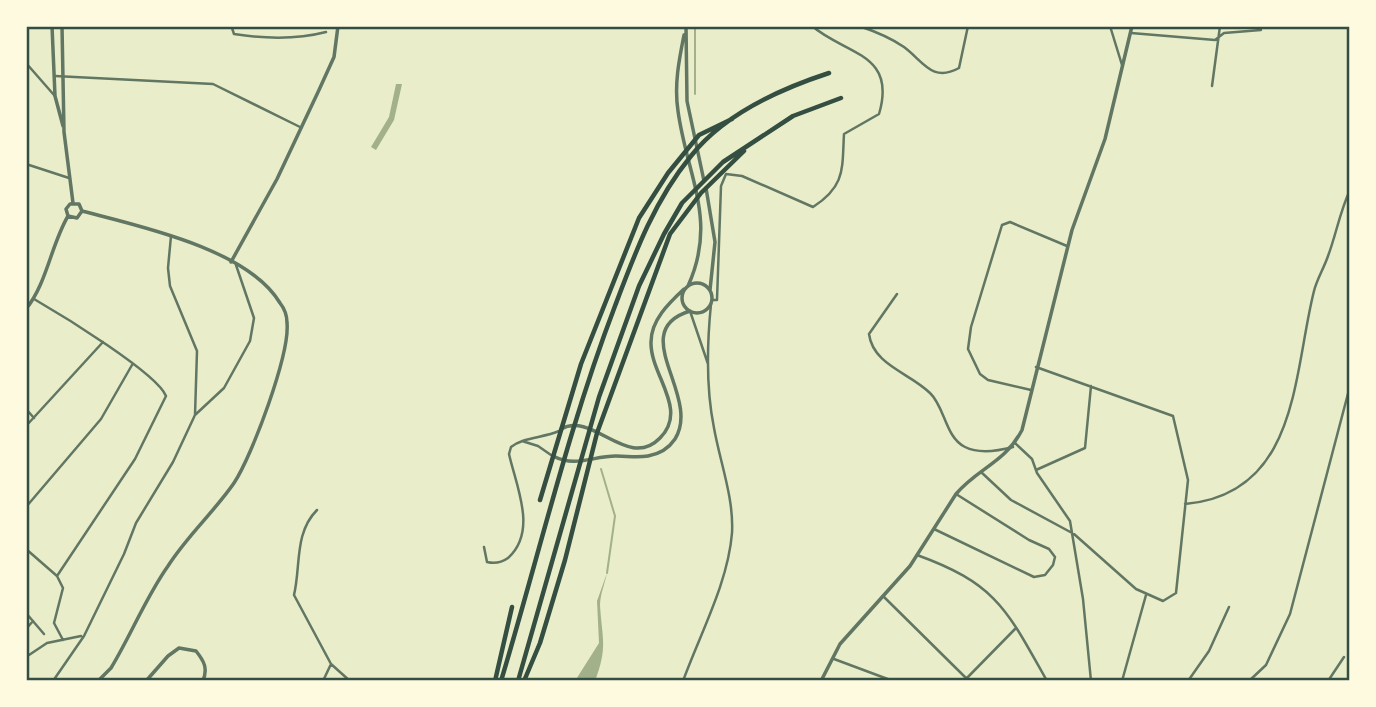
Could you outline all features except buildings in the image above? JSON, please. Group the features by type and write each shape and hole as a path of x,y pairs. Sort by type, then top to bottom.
{"main road":[{"path":"501,681 592,366 652,214 691,155 713,135 760,102 787,87 829,72"},
{"path":"518,681 598,397 639,286 664,234 682,203 723,162 793,116 841,98"},
{"path":"540,500 551,455 581,364 639,218 660,184 699,135 717,124 739,116"},
{"path":"524,681 540,643 565,560 597,432 670,234 716,177 758,139"},
{"path":"495,681 512,607"}],"street":[{"path":"52,26 55,96 64,132"},
{"path":"62,26 64,132 73,203"},
{"path":"52,681 84,636 136,523 167,474 195,415 223,388 254,328 254,318 233,264 277,179 334,57 338,26"},
{"path":"686,26 677,72 678,109 701,217 702,249 686,288 683,304 690,312 709,367"},
{"path":"683,681 726,568 732,531 724,469 713,426 709,367 710,290 715,242 710,202 687,101 686,26"},
{"path":"519,440 538,446 569,462 614,456 650,456 663,451 677,436 683,414 681,399 662,345 669,322 690,312 699,313 717,299 721,186 726,174 743,176 813,207 838,185 845,160 845,134 879,114 883,100 878,70 859,51 829,41 812,26"},
{"path":"859,26 902,46 924,68 943,74 959,68 968,26"},
{"path":"1110,26 1122,65"},
{"path":"821,681 840,644 917,555 956,494 981,472 1004,457 1022,430 1068,246 1105,139 1132,26"},
{"path":"1212,86 1220,26"},
{"path":"232,28 234,34 267,39 302,38 326,32"},
{"path":"1130,33 1215,40 1224,33 1261,30"},
{"path":"26,63 55,96"},
{"path":"55,76 213,84 300,127"},
{"path":"26,164 69,178"},
{"path":"1185,504 1200,503 1242,485 1276,449 1289,415 1314,289 1350,190"},
{"path":"73,203 79,204 82,211"},
{"path":"26,309 34,299 57,236 68,216 66,209 73,203"},
{"path":"82,211 193,242 269,288 281,304 288,324 278,368 251,452 234,483 167,566 111,668 98,681"},
{"path":"68,216 77,218 82,211"},
{"path":"1031,390 988,380 980,374 968,349 971,327 1002,225 1010,222 1068,246"},
{"path":"171,236 167,268 170,286 197,351 195,415"},
{"path":"484,547 487,562 494,564 513,553 522,539 522,503 509,454 511,447 519,440 547,436 569,425 597,432 607,440 632,448 646,447 658,441 671,418 670,405 650,343 659,317 686,288 697,283 710,290"},
{"path":"897,294 869,334 876,354 933,395 958,443 967,449 984,451 1014,445 1032,459 1036,470 1065,511 1074,534 1091,681"},
{"path":"34,299 103,342 164,391 163,404 135,459 57,576"},
{"path":"26,426 103,342"},
{"path":"26,507 101,419 132,365"},
{"path":"981,472 1012,500 1074,534 1146,595 1163,601 1176,593 1188,480 1174,416 1036,368"},
{"path":"1036,470 1085,447 1091,386"},
{"path":"1249,681 1266,665 1290,614 1350,386"},
{"path":"26,409 34,418"},
{"path":"934,529 1034,577 1045,575 1054,565 1055,556 1049,549 1009,528 956,494"},
{"path":"317,510 302,530 300,569 294,595 331,664 349,681"},
{"path":"26,549 57,576 64,594 54,623 62,640"},
{"path":"917,555 948,566 979,583 993,595 1047,681"},
{"path":"1122,681 1146,595"},
{"path":"883,596 965,679 1016,628"},
{"path":"1188,681 1209,651 1229,607"},
{"path":"26,613 44,634"},
{"path":"26,629 33,621"},
{"path":"26,656 41,646 84,636"},
{"path":"146,681 168,656 179,648 197,651 203,659 206,668 203,681"},
{"path":"1328,681 1344,657"},
{"path":"832,658 893,681"},
{"path":"323,681 331,664"}],"shaded area":[{"path":"396,84 402,84 394,120 376,150 371,147 389,117"},
{"path":"607,573 600,601 602,659 595,681 575,681 599,643 597,601"}],"waterway":[{"path":"695,26 695,94"},
{"path":"601,469 615,516 607,573"}]}
